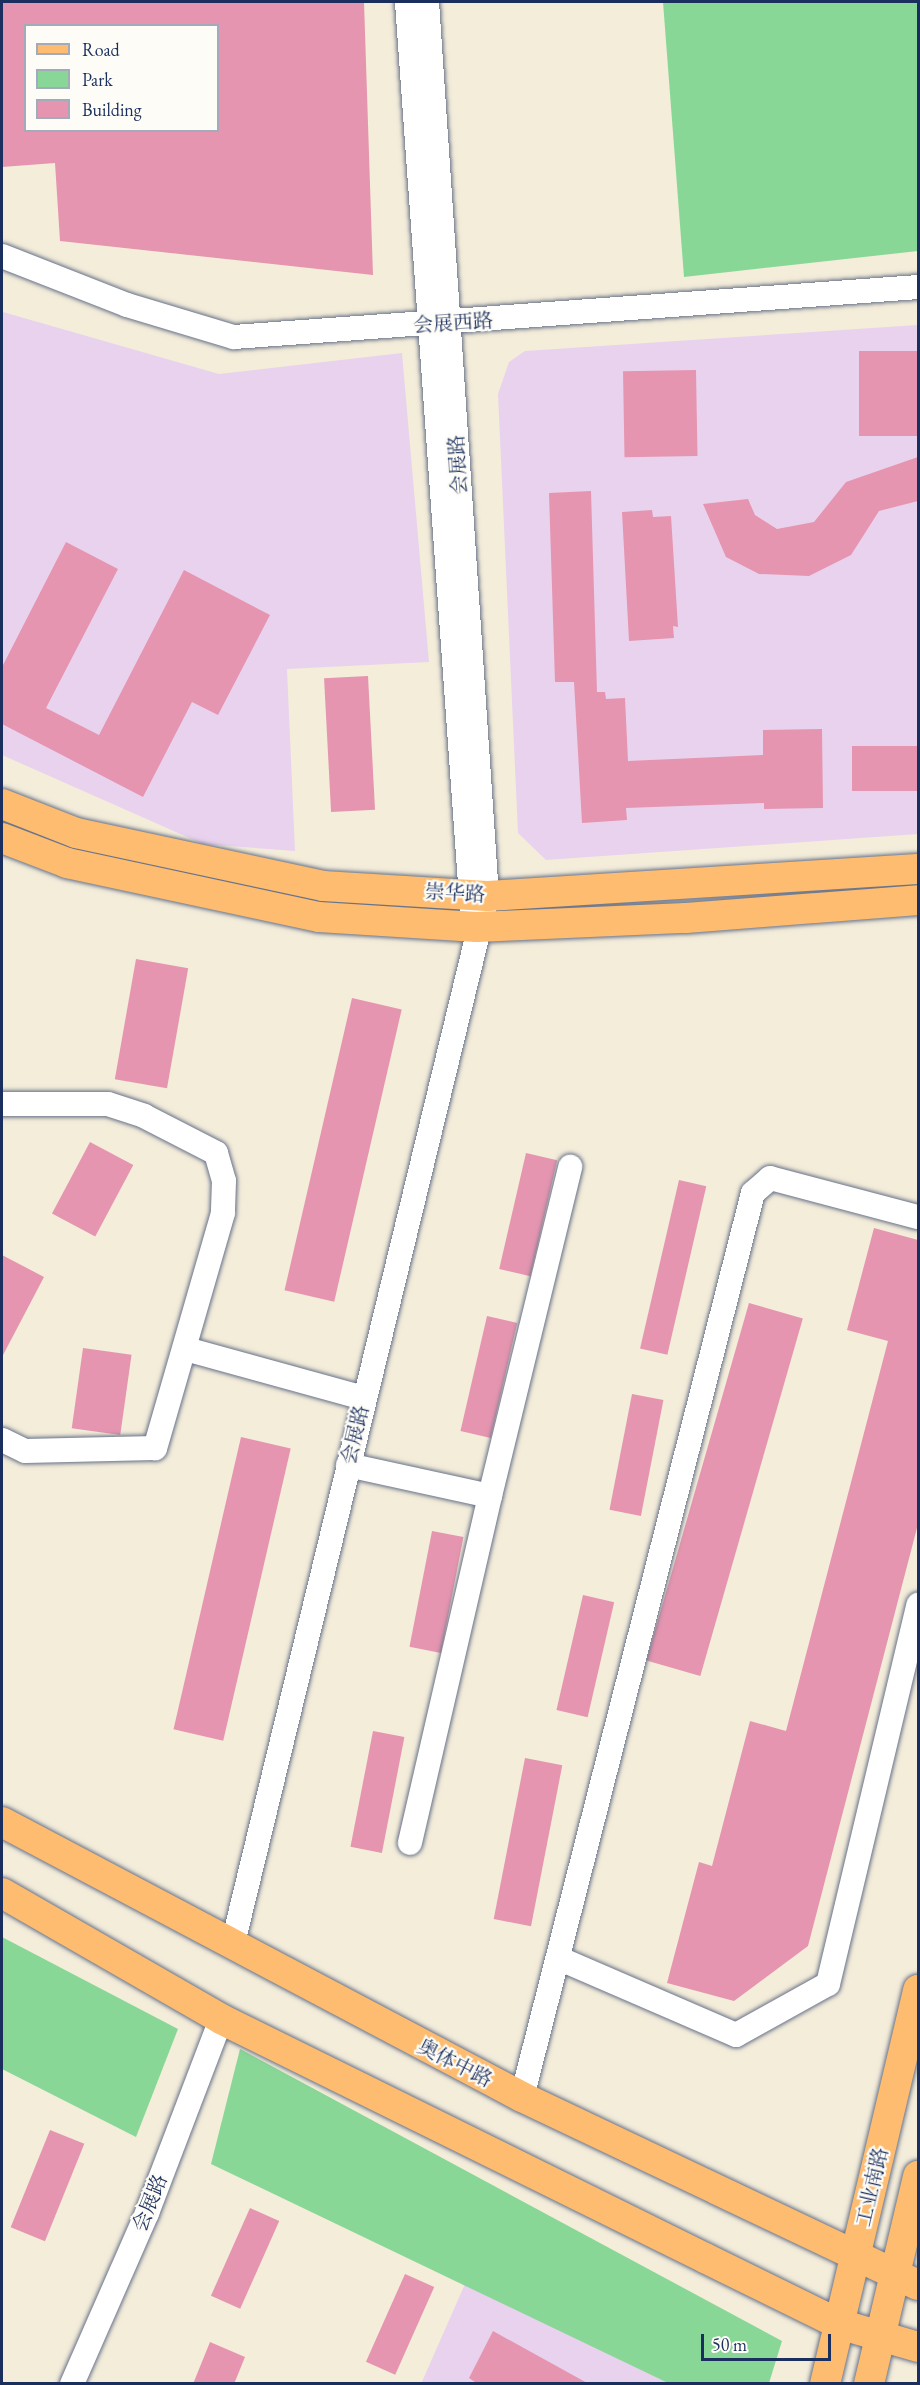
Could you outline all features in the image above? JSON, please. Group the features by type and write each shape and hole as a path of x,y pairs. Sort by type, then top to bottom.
{"main road":[{"name":"崇华路","path":"2,804 76,833 323,886 478,896 918,869"},
{"name":"崇华路","path":"2,838 66,863 319,917 477,927 686,918 918,900"},
{"name":"奥体中路","path":"2,1822 522,2097 907,2281"},
{"path":"2,1893 221,2019 839,2324 880,2334 918,2347"},
{"name":"工业南路","path":"825,2384 918,1990"},
{"path":"869,2384 880,2334 907,2281 918,2176"}],"street":[{"name":"会展路","path":"233,1943 477,927 478,896 438,325 406,2"},
{"name":"会展路","path":"427,2 438,325"},
{"name":"会展西路","path":"2,255 127,305 234,337 438,325 918,287"},
{"path":"2,1104 108,1104 216,1153 224,1181 223,1213 186,1349 155,1448 25,1451 2,1440"},
{"path":"410,1843 490,1496 570,1167"},
{"path":"522,2097 753,1193 770,1178 918,1217"},
{"path":"186,1349 364,1398"},
{"path":"348,1465 490,1496"},
{"path":"558,1958 736,2035 828,1984 918,1605"},
{"name":"会展路","path":"72,2384 147,2213 221,2019"}],"shaded area":[{"path":"3,312 219,374 402,353 429,662 287,669 295,851 203,844 2,755"},
{"path":"918,325 918,834 546,860 518,833 498,394 509,362 525,351"},
{"path":"465,2284 670,2384 421,2384"}],"green space":[{"path":"663,2 918,2 918,251 684,277"},
{"path":"2,1937 178,2029 136,2137 2,2069"},
{"path":"240,2049 782,2341 769,2383 668,2383 211,2164"}],"building":[{"path":"2,2 364,2 373,275 60,241 55,163 2,167"},
{"path":"859,351 918,351 918,436 859,436"},
{"path":"696,370 698,456 625,457 623,371"},
{"path":"918,457 918,501 879,511 851,555 809,576 759,574 726,557 703,504 748,499 755,515 777,529 814,522 846,482"},
{"path":"591,491 597,692 605,692 606,699 625,698 628,761 763,755 763,730 822,729 823,808 764,809 764,803 626,808 627,820 582,823 574,682 555,682 549,493"},
{"path":"652,510 653,517 671,516 678,627 673,626 674,638 629,641 622,512"},
{"path":"66,542 118,569 46,708 99,735 184,570 270,615 218,715 192,702 143,797 2,724 2,667"},
{"path":"368,676 375,810 331,812 324,678"},
{"path":"852,746 918,746 918,791 852,791"},
{"path":"136,959 188,968 167,1088 115,1079"},
{"path":"352,998 402,1009 334,1302 285,1290"},
{"path":"90,1142 133,1165 95,1237 52,1214"},
{"path":"526,1153 557,1160 530,1276 499,1269"},
{"path":"679,1180 706,1186 667,1355 640,1349"},
{"path":"874,1228 918,1240 918,1524 808,1946 734,2001 667,1983 699,1862 712,1866 750,1721 786,1731 888,1341 847,1330"},
{"path":"2,1255 44,1277 2,1357"},
{"path":"749,1303 803,1318 700,1676 646,1661"},
{"path":"487,1316 517,1323 491,1438 460,1431"},
{"path":"83,1348 132,1355 120,1435 72,1428"},
{"path":"632,1394 663,1400 641,1516 609,1510"},
{"path":"241,1437 291,1448 223,1741 174,1729"},
{"path":"432,1531 463,1537 441,1653 409,1647"},
{"path":"583,1595 614,1602 588,1717 556,1710"},
{"path":"373,1731 404,1737 382,1853 350,1847"},
{"path":"525,1758 562,1765 531,1926 494,1919"},
{"path":"50,2130 84,2144 45,2241 11,2227"},
{"path":"250,2208 279,2221 240,2309 211,2296"},
{"path":"405,2274 434,2287 395,2375 366,2362"},
{"path":"493,2331 589,2384 478,2384 469,2378"},
{"path":"210,2342 245,2357 234,2384 193,2384"}]}
